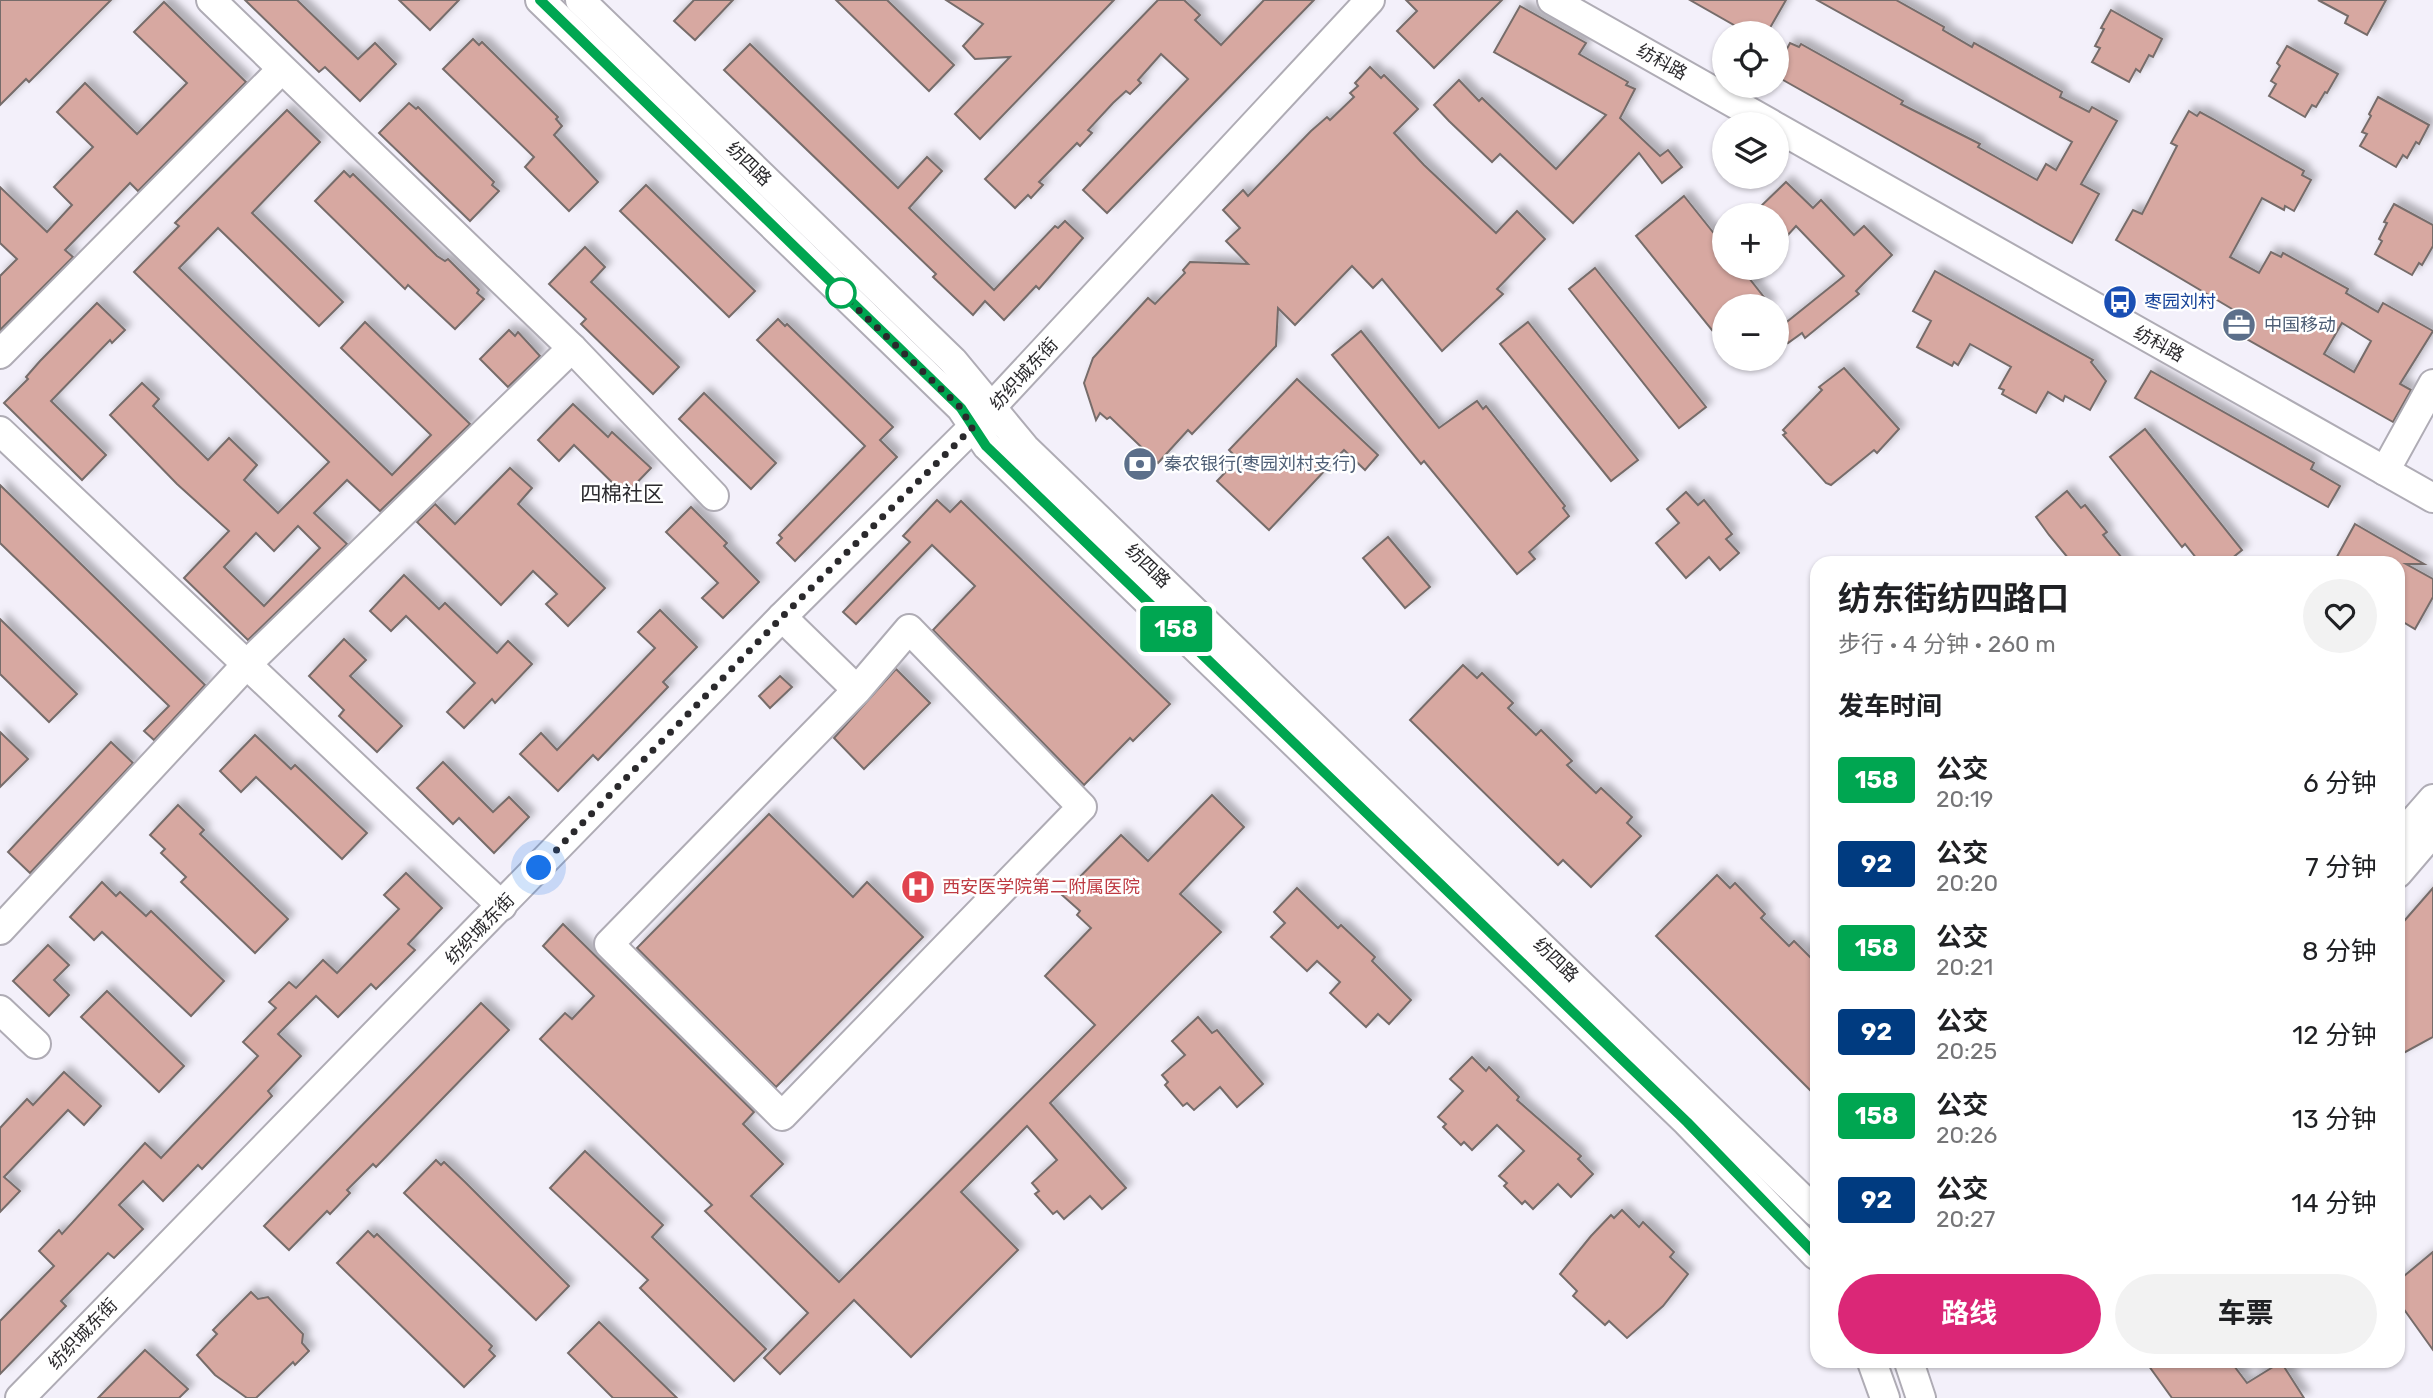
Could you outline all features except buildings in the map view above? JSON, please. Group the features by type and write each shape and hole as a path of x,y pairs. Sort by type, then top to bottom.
{"street":[{"path":"211,0 572,348 714,496"},
{"name":"纺四路","path":"540,0 961,408 986,446 1687,1122 1810,1249"},
{"name":"纺四路","path":"580,0 953,361 1025,448 1810,1206"},
{"name":"纺织城东街","path":"20,1398 782,617 992,408 1370,0"},
{"name":"纺科路","path":"1552,0 1750,112"},
{"path":"0,354 281,70"},
{"name":"纺科路","path":"1789,134 2433,498"},
{"path":"0,930 246,666 572,348"},
{"path":"2385,471 2433,384"},
{"path":"0,431 502,906"},
{"path":"782,617 857,690"},
{"path":"909,629 1082,807 782,1116 609,944 857,690 909,629"},
{"path":"2405,831 2433,799"},
{"path":"2405,865 2433,832"},
{"path":"0,1010 36,1044"},
{"path":"1874,1368 1885,1398"},
{"path":"1911,1368 1921,1398"}],"bus line":[{"name":"158","path":"540,0 961,408 986,446 1687,1122 1734,1174 1810,1247"}],"place":[{"name":"枣园刘村","path":"2120,302"},
{"name":"中国移动","path":"2239,325"},
{"name":"秦农银行(枣园刘村支行)","path":"1140,464"},
{"name":"西安医学院第二附属医院","path":"918,887"}],"district":[{"name":"四棉社区","path":"622,494"}],"route":[{"path":"539,868 782,617 972,428 961,408 841,293"}]}
